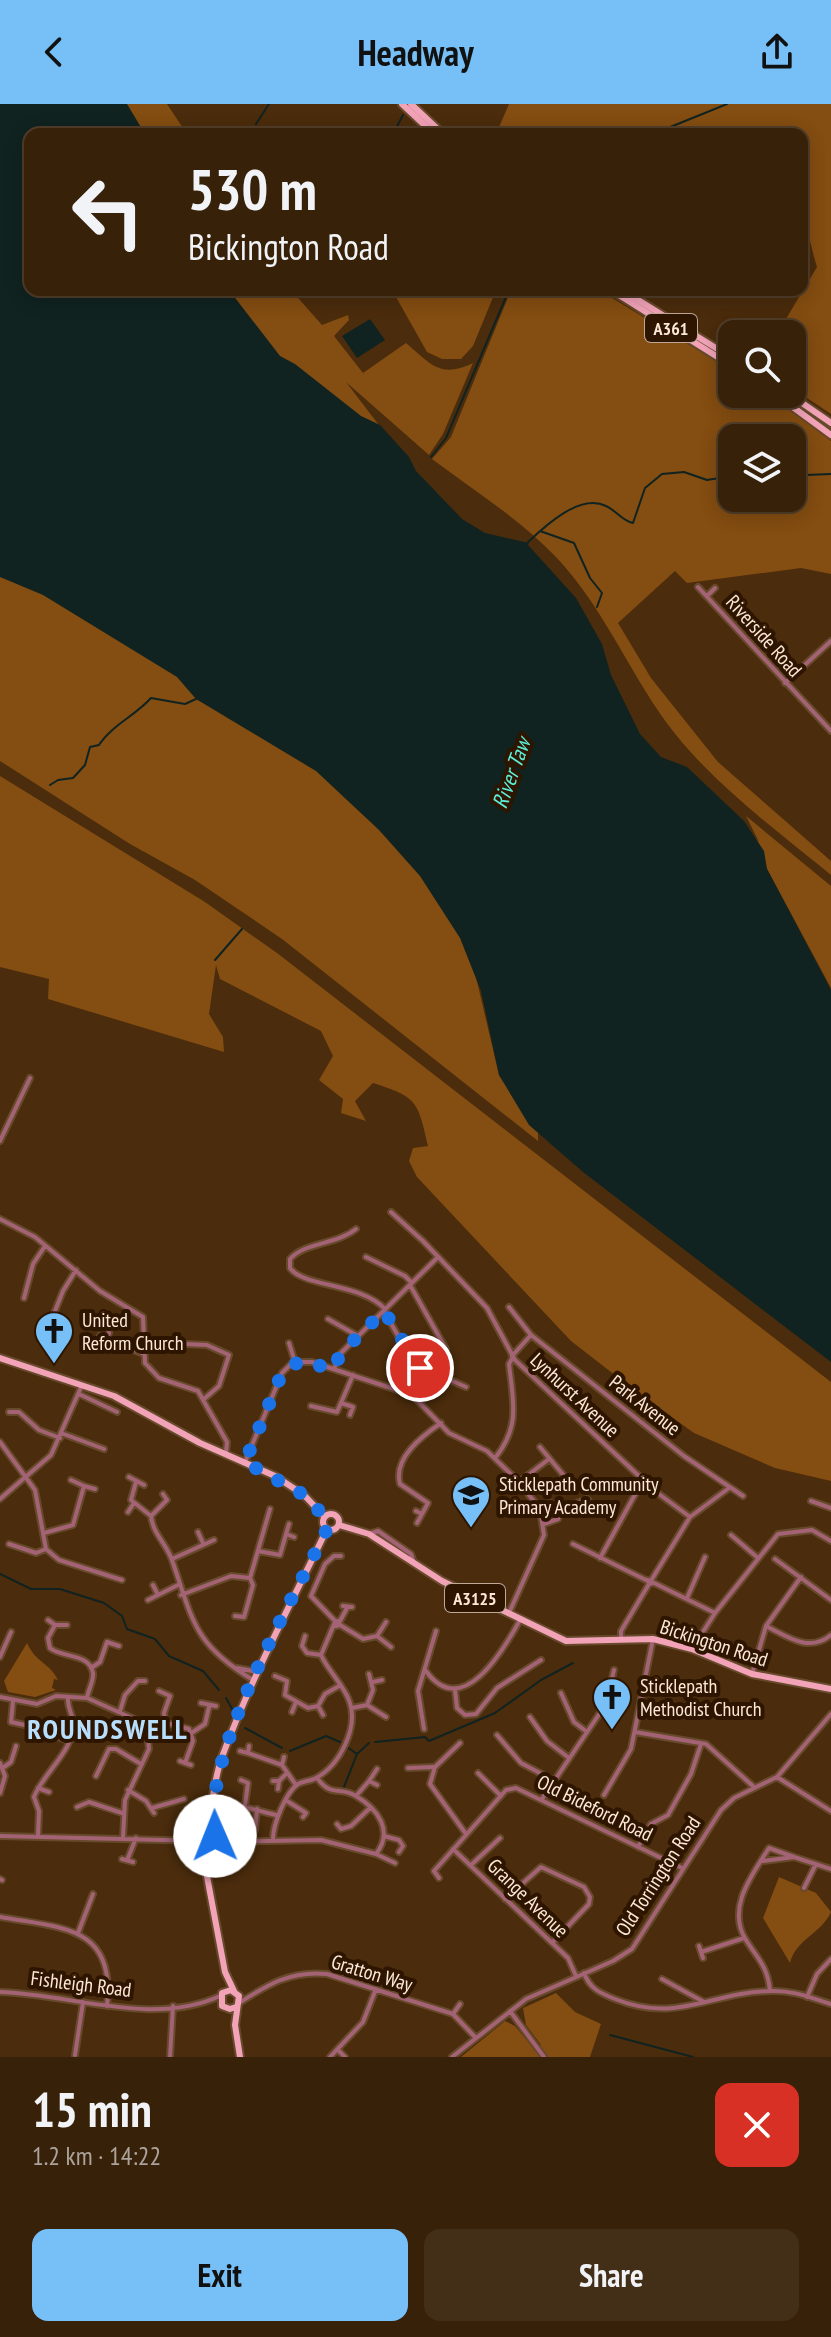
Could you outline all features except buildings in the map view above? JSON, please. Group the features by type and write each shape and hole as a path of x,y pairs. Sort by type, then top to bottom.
{"main road":[{"path":"402,104 428,128"},
{"path":"411,104 437,128"},
{"name":"A361","path":"621,296 718,357"},
{"name":"A361","path":"632,296 718,349"},
{"path":"806,406 831,423"},
{"path":"794,408 831,435"},
{"path":"0,1358 114,1396 304,1495 325,1517 327,1529 258,1672 220,1763 211,1817 203,1841 202,1854 210,1880 225,1972 221,1995 235,2025"},
{"name":"Bickington Road","path":"325,1517 334,1514 339,1525 369,1534 508,1615 576,1643 621,1638 653,1639 692,1649 752,1674 831,1689"},
{"path":"327,1529 339,1525"},
{"path":"210,1880 216,1855 211,1817"},
{"path":"203,1841 216,1841"},
{"path":"202,1854 216,1855"},
{"path":"225,1972 236,1992 235,2025 240,2057"},
{"path":"221,1995 236,1992"},
{"path":"225,2008 237,2005"}],"street":[{"name":"Riverside Road","path":"698,587 831,731"},
{"name":"Riverside Road","path":"707,596 715,588"},
{"path":"785,683 831,641"},
{"path":"0,1141 30,1078"},
{"name":"Lynhurst Avenue","path":"391,1212 487,1308 519,1365 643,1480 690,1517"},
{"path":"0,1219 45,1246 100,1291 143,1317 145,1363 159,1378 198,1391 227,1442 225,1454"},
{"path":"356,1229 341,1241 297,1252 289,1261 292,1272 298,1277 347,1287 378,1301 414,1364 466,1387"},
{"path":"24,1298 33,1264 45,1246"},
{"path":"366,1257 405,1276 446,1349 441,1366 425,1370"},
{"path":"334,1369 340,1354 438,1257"},
{"path":"55,1311 76,1270"},
{"name":"Park Avenue","path":"509,1307 531,1335 743,1496"},
{"path":"328,1319 358,1336"},
{"path":"109,1333 103,1337 144,1354"},
{"path":"495,1458 514,1426 516,1409 512,1356 531,1335"},
{"path":"289,1343 295,1362"},
{"path":"185,1344 207,1345 229,1355 219,1386 204,1399"},
{"path":"245,1462 282,1373 295,1362 312,1362 419,1400 455,1437 495,1458 540,1509 544,1524 541,1544 508,1615"},
{"path":"511,1373 519,1365"},
{"path":"311,1406 334,1414 353,1375"},
{"path":"0,1499 51,1455 82,1385"},
{"path":"79,1394 117,1412"},
{"path":"341,1403 354,1404 350,1415"},
{"path":"8,1412 19,1412 39,1430 104,1449"},
{"path":"417,1523 427,1501 400,1484 399,1473 412,1445 441,1423"},
{"path":"0,1442 10,1451 35,1490 46,1549 59,1560 122,1580"},
{"path":"540,1447 565,1477"},
{"path":"519,1482 549,1458"},
{"path":"129,1477 144,1485"},
{"path":"71,1480 95,1489"},
{"path":"600,1558 643,1480"},
{"path":"136,1482 130,1497 151,1516 152,1528 172,1559 187,1614 202,1638 255,1681"},
{"path":"44,1533 73,1525 84,1486"},
{"path":"621,1638 621,1631 690,1517 729,1487"},
{"path":"151,1516 170,1501 163,1494"},
{"path":"544,1524 558,1519 562,1509 587,1499 590,1503"},
{"path":"811,1501 831,1508"},
{"path":"128,1512 134,1503"},
{"path":"540,1509 551,1503 562,1509"},
{"path":"244,1617 253,1585 250,1578 270,1509"},
{"path":"416,1511 422,1514"},
{"path":"268,1518 274,1520"},
{"path":"258,1551 280,1555 289,1524"},
{"path":"692,1649 778,1534 815,1531 830,1540"},
{"path":"198,1532 203,1543"},
{"path":"286,1534 294,1537"},
{"path":"731,1535 758,1558"},
{"path":"172,1559 214,1540"},
{"path":"9,1544 36,1553 46,1549"},
{"path":"573,1544 717,1612"},
{"path":"22,1557 24,1549"},
{"path":"341,1556 332,1553 311,1596 338,1623 363,1639 377,1636 386,1621"},
{"path":"687,1598 705,1557"},
{"path":"775,1559 831,1600"},
{"path":"181,1595 231,1576 250,1578"},
{"path":"752,1674 766,1626 801,1577"},
{"path":"153,1585 157,1593"},
{"path":"148,1600 178,1585"},
{"path":"321,1655 347,1607"},
{"path":"235,1616 250,1620"},
{"path":"48,1620 55,1625 67,1625"},
{"path":"426,1671 434,1681 455,1690 474,1685 502,1651 520,1620"},
{"path":"54,1652 48,1638 55,1625"},
{"path":"766,1626 804,1644 820,1642 831,1635"},
{"path":"424,1729 418,1691 436,1631"},
{"path":"0,1657 10,1634 19,1641"},
{"path":"306,1635 302,1646 307,1653 321,1655"},
{"path":"377,1636 392,1649"},
{"path":"604,1795 631,1749 653,1639"},
{"path":"87,1698 91,1668 100,1662 104,1641 119,1646"},
{"path":"49,1660 54,1652"},
{"path":"54,1652 80,1658 91,1668"},
{"path":"273,1839 276,1815 296,1785 317,1778 345,1744 352,1727 352,1708 321,1655"},
{"path":"455,1690 457,1708 465,1715 476,1714 482,1710 492,1692 539,1664"},
{"path":"235,1667 258,1672"},
{"path":"542,1799 610,1696 612,1673"},
{"path":"134,1674 138,1681"},
{"path":"367,1705 373,1682 369,1674"},
{"path":"275,1676 287,1681 282,1696 308,1708 318,1706 325,1694 339,1686"},
{"path":"373,1682 382,1680"},
{"path":"120,1711 125,1695 138,1681 145,1681"},
{"path":"159,1691 177,1698"},
{"path":"558,1695 574,1722 587,1732"},
{"path":"0,1697 42,1703 56,1696 87,1698 137,1718 147,1731 149,1749 128,1790 122,1813 123,1838"},
{"path":"166,1726 164,1713 170,1696"},
{"path":"38,1835 39,1811 34,1797 68,1741 73,1723 67,1709 68,1698"},
{"path":"11,1722 13,1701"},
{"path":"292,1712 296,1702"},
{"path":"201,1703 216,1706"},
{"path":"352,1708 367,1705"},
{"path":"367,1705 386,1717"},
{"path":"318,1706 323,1715"},
{"path":"186,1763 193,1732 205,1724 209,1707"},
{"name":"Old Torrington Road","path":"452,2057 537,1992 613,1961 635,1946 721,1810 754,1787 777,1777 831,1714"},
{"path":"376,1721 379,1715"},
{"path":"529,1716 547,1741 569,1758"},
{"path":"422,1722 428,1720"},
{"path":"3,1722 25,1725"},
{"path":"147,1731 166,1726 184,1726 193,1732"},
{"path":"635,1732 701,1743 754,1787"},
{"path":"497,1735 521,1763 553,1780"},
{"path":"56,1736 68,1741"},
{"path":"430,1784 435,1767 460,1743"},
{"path":"638,1847 651,1824 668,1815 691,1774 701,1743"},
{"path":"0,1793 5,1776 2,1765 11,1762 16,1746"},
{"path":"248,1753 249,1746"},
{"path":"96,1776 109,1749 116,1749 141,1764"},
{"path":"240,1751 282,1765 296,1785"},
{"path":"282,1765 284,1757"},
{"path":"408,1768 435,1767"},
{"path":"419,1768 466,1834"},
{"path":"356,1796 377,1769"},
{"path":"278,1789 276,1781 287,1773"},
{"path":"427,1872 434,1871 501,1796 478,1773"},
{"path":"777,1777 831,1811"},
{"path":"317,1778 329,1791 356,1796 384,1823 384,1836 376,1854"},
{"path":"241,1780 255,1785"},
{"path":"369,1781 377,1785"},
{"path":"245,1805 248,1783"},
{"path":"38,1788 49,1792"},
{"name":"Old Bideford Road","path":"501,1796 506,1790 516,1788 682,1868"},
{"path":"128,1790 153,1811 184,1799"},
{"path":"287,1801 306,1813"},
{"path":"77,1807 85,1804 122,1813"},
{"path":"85,1804 87,1811"},
{"path":"236,1805 276,1815"},
{"path":"341,1836 339,1827 351,1826 370,1808"},
{"path":"255,1830 257,1809"},
{"path":"248,1823 255,1823"},
{"path":"0,1836 203,1841"},
{"path":"384,1836 397,1838 403,1846"},
{"path":"122,1859 131,1860 136,1838"},
{"path":"471,1865 500,1838"},
{"path":"216,1841 321,1840 376,1854 395,1863"},
{"path":"186,1842 202,1854"},
{"path":"216,1855 237,1843"},
{"path":"399,1852 403,1846 410,1845"},
{"path":"770,1991 764,1965 744,1938 738,1922 739,1907 749,1879 770,1847 831,1869"},
{"name":"Grange Avenue","path":"453,1848 568,1958 576,1976"},
{"path":"761,1862 794,1857"},
{"path":"804,1888 816,1864"},
{"path":"505,1899 541,1867 584,1887 590,1897 589,1904 552,1943"},
{"path":"434,1871 439,1878"},
{"path":"78,1933 93,1894"},
{"path":"0,1917 78,1933 98,1950 106,1966 107,2006"},
{"path":"703,1958 700,1949 744,1938"},
{"path":"807,1997 817,1974 831,1959"},
{"name":"Gratton Way","path":"237,2005 278,1979 305,1973 327,1974 453,2014 475,2037"},
{"path":"584,1973 593,1988 640,2009 666,2011 770,1991 831,2004"},
{"path":"662,1979 704,2002"},
{"path":"330,2057 339,2051 363,2022 376,1989"},
{"name":"Fishleigh Road","path":"0,1992 107,2006 206,2003 225,2008"},
{"name":"Gratton Way","path":"236,1992 252,1993"},
{"name":"Fishleigh Road","path":"206,2003 221,1995"},
{"path":"75,2055 83,2002"},
{"path":"453,2014 460,2004"},
{"path":"170,2057 173,2006"},
{"path":"510,2011 544,2057"},
{"path":"339,2051 345,2057"}],"shaded area":[{"path":"95,104 167,104 183,128 90,128"},
{"path":"509,104 831,104 831,414 806,397 806,320 785,320 800,296 808,296 808,282 817,267 808,229 808,128 499,128"},
{"path":"143,296 296,296 322,325 348,315 349,320 334,336 363,373 406,343 436,367 452,370 473,363 443,434 429,455 346,382 414,471 464,523 506,555"},
{"path":"494,296 473,346 461,359 442,359 427,352 396,297"},
{"path":"509,296 609,296 718,362 718,408 787,408 831,441 831,574 801,568 687,583 675,571 618,623 651,678 718,762 831,861 831,875 722,784 683,744 573,576 542,543 432,459 451,437"},
{"path":"0,356 275,464 476,977 499,1075 538,1132 538,1141 282,939 195,880 130,844 0,761"},
{"path":"523,551 572,600 599,645 609,678 638,737 661,760 685,771 759,842 746,816 831,886 831,988 766,867 757,865 757,877 674,812 641,780 607,721 568,640 523,597 515,576"},
{"path":"0,776 205,902 277,953 831,1382 831,1481 775,1468 694,1433 571,1341 417,1177 409,1161 413,1148 428,1146 418,1110 413,1103 399,1092 373,1083 355,1101 366,1121 341,1113 343,1099 319,1080 333,1056 321,1031 220,979 216,965 209,1014 223,1037 224,1052 48,999 49,979 0,967"},
{"path":"27,1643 58,1680 54,1679 52,1688 56,1690 35,1697 8,1692 4,1681"},
{"path":"779,1877 816,1893 831,1912 827,1920 798,1948 790,1963 763,1918"},
{"path":"556,1993 575,2012 601,2024 590,2057 461,2057 505,2021 515,2026 535,2050 541,2045 526,2025 523,2008"}],"water":[{"name":"River Taw","path":"0,104 127,104 141,128 24,128 24,296 234,296 280,356 295,364 361,416 380,425 409,457 416,471 462,519 485,533 529,543 576,598 602,644 611,675 640,734 661,757 687,767 744,821 764,851 767,869 831,990 831,1362 583,1172 529,1125 499,1075 481,991 460,938 420,876 379,830 316,771 196,699 177,677 43,595 0,577"},
{"path":"370,319 385,340 357,358 342,336"}],"waterway":[{"path":"256,124 269,104"},
{"path":"668,128 727,104"},
{"path":"396,128 403,115"},
{"path":"431,457 446,438 506,296"},
{"path":"528,542 564,513 585,504 606,506 633,523 645,488 662,474 684,472 707,480 718,478"},
{"path":"806,475 831,474"},
{"path":"540,531 574,543 590,578 602,593 597,607"},
{"path":"50,785 58,780 73,778 85,765 90,747 99,745 151,698 185,704 196,699"},
{"path":"215,960 242,929"},
{"path":"0,1574 31,1589 60,1589 104,1603 122,1616 127,1629 155,1639 169,1656 203,1671 219,1690"},
{"path":"375,1742 425,1737 429,1741 495,1713 541,1680 573,1663"},
{"path":"226,1698 235,1714"},
{"path":"245,1728 282,1748"},
{"path":"290,1751 326,1736 340,1742"},
{"path":"347,1747 357,1754 369,1743"},
{"path":"344,1787 357,1754"},
{"path":"610,2035 693,2057"}],"place":[{"name":"United Reform Church","path":"54,1365"},
{"name":"Sticklepath Community Primary Academy","path":"471,1529"},
{"name":"Sticklepath Methodist Church","path":"612,1731"}],"district":[{"name":"ROUNDSWELL","path":"108,1728"}],"route":[{"path":"215,1836 211,1817 220,1763 240,1711 327,1529 325,1517 304,1495 275,1476 245,1462 282,1373 287,1366 300,1361 334,1369 340,1354 384,1311 414,1364 420,1368"}]}
